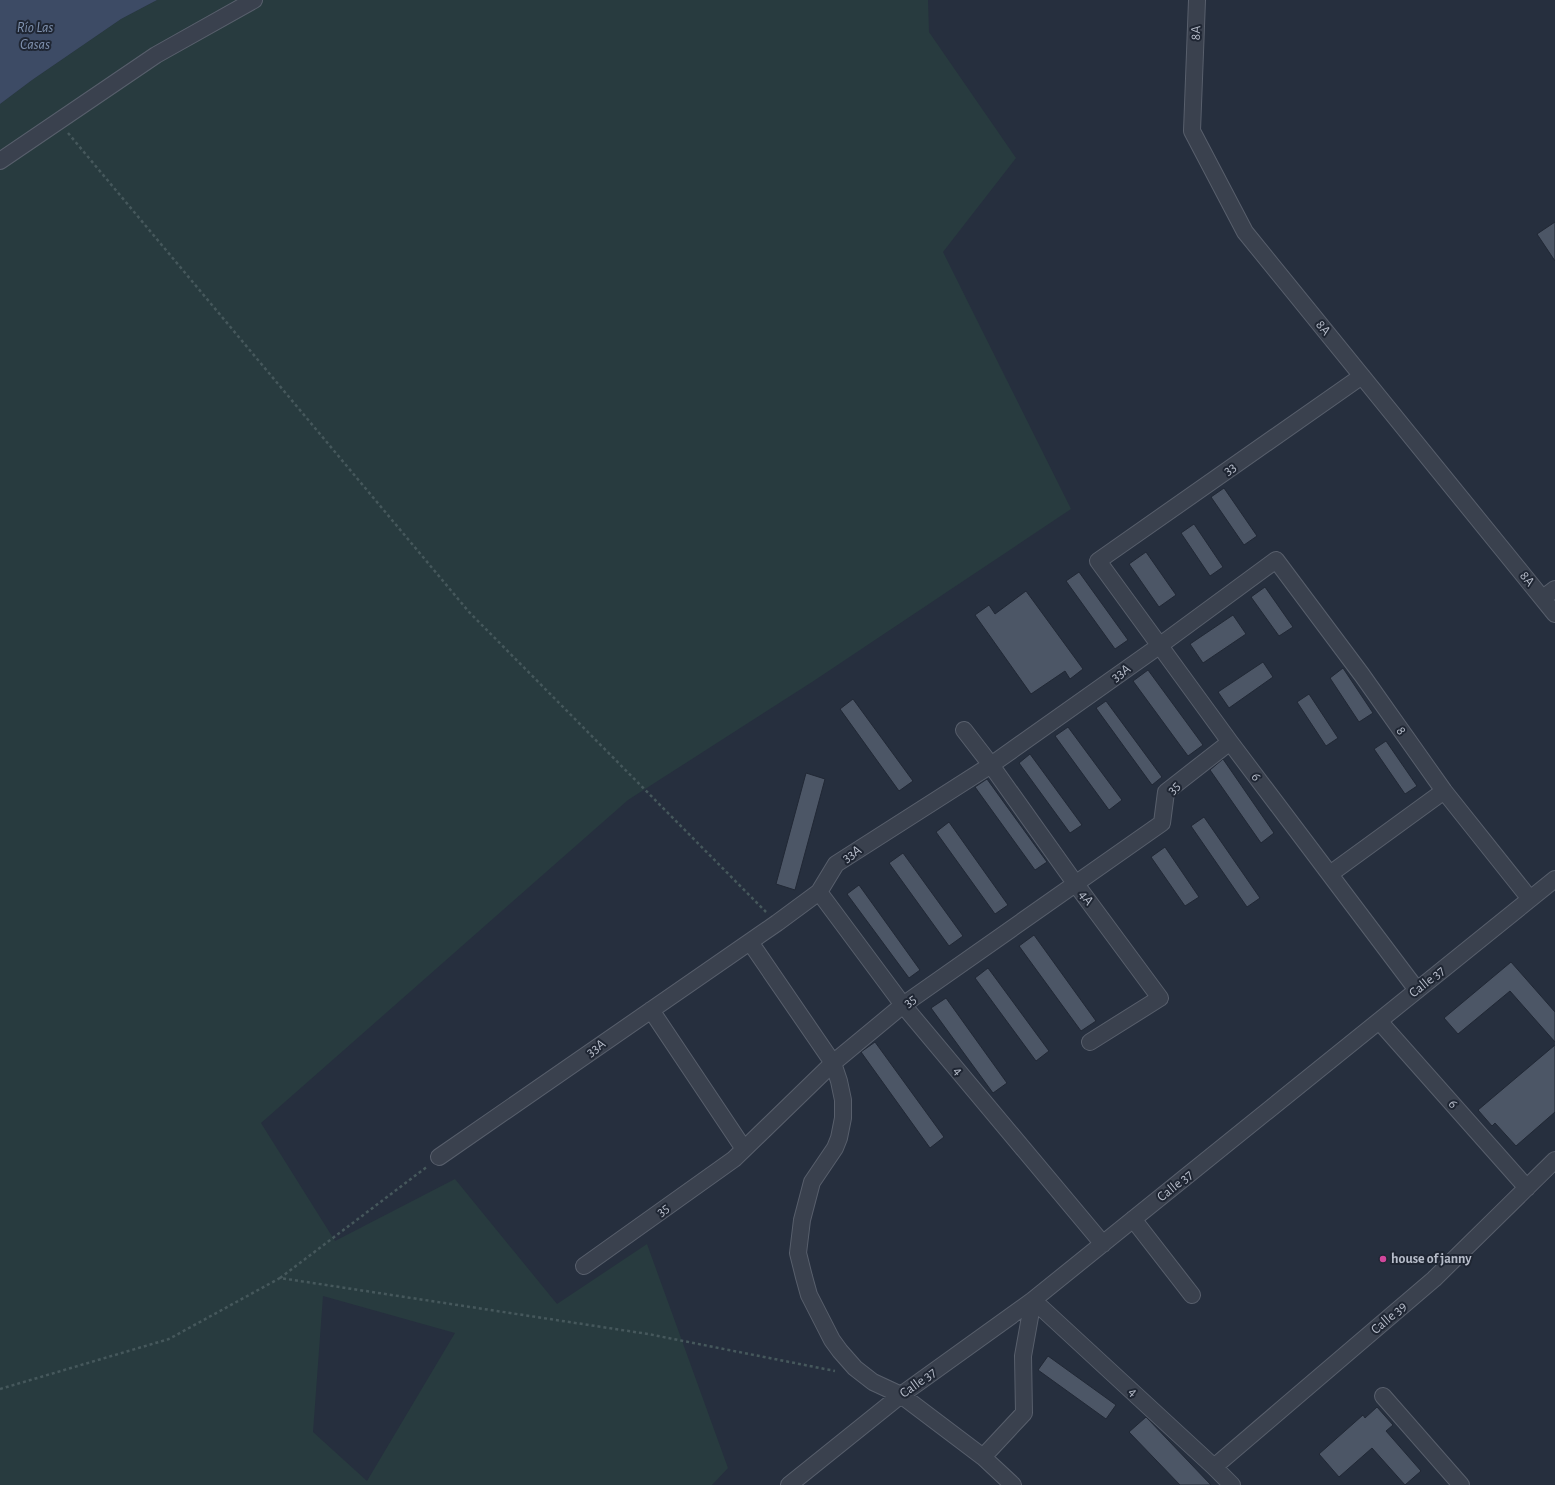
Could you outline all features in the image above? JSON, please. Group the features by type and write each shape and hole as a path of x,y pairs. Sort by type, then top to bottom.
{"street":[{"path":"0,161 156,55 254,0"},
{"name":"8A","path":"1197,0 1192,131 1245,232 1362,376 1549,594 1555,614"},
{"name":"33","path":"1098,561 1362,376"},
{"name":"33A","path":"439,1157 777,923 819,892 836,864 991,765 1159,646 1276,560"},
{"name":"8","path":"1276,560 1362,675 1444,791 1530,899"},
{"name":"6","path":"1098,561 1230,742 1418,990"},
{"name":"4A","path":"964,730 1160,998 1090,1042"},
{"name":"35","path":"584,1266 734,1159 833,1062 903,1005 1162,823 1166,792 1230,742"},
{"path":"1330,874 1444,791"},
{"name":"Calle 37","path":"789,1485 901,1395 1033,1300 1555,879"},
{"name":"4","path":"819,892 903,1005 1103,1244"},
{"path":"750,942 833,1062 843,1100 842,1127 834,1148 812,1182 802,1220 798,1253 804,1277 817,1312 840,1352 855,1368 873,1382 901,1395 983,1457 1013,1485"},
{"path":"651,1010 744,1149"},
{"name":"6","path":"1379,1021 1527,1188"},
{"name":"Calle 39","path":"1214,1467 1434,1279 1555,1160"},
{"path":"1134,1219 1192,1296"},
{"path":"983,1457 1024,1413 1023,1356 1033,1300"},
{"name":"4","path":"1033,1300 1232,1485"},
{"path":"1383,1396 1461,1485"}],"path":[{"path":"58,122 469,612 777,923"},
{"path":"0,1389 169,1339 280,1278 439,1157"},
{"path":"280,1278 648,1334 823,1367 840,1372 855,1368"}],"green space":[{"path":"157,0 928,0 929,32 1016,158 943,252 1071,509 812,682 628,800 261,1123 335,1241 455,1179 557,1304 647,1244 728,1468 712,1485 0,1485 0,104 32,80 121,19","holes":["323,1296 455,1333 367,1481 313,1432"]}],"water":[{"name":"Río Las Casas","path":"0,0 157,0 121,19 32,80 0,104"}],"building":[{"path":"1555,222 1555,261 1537,234"},
{"path":"1224,488 1257,536 1244,545 1211,497"},
{"path":"1194,524 1223,567 1210,576 1181,533"},
{"path":"1146,552 1176,595 1159,607 1129,564"},
{"path":"1079,572 1128,640 1115,649 1066,581"},
{"path":"1265,587 1293,627 1279,636 1251,597"},
{"path":"1026,591 1083,669 1070,679 1065,671 1031,694 975,615 989,605 995,614"},
{"path":"1233,615 1246,634 1203,663 1190,644"},
{"path":"1263,662 1273,677 1229,708 1218,692"},
{"path":"1343,668 1373,713 1359,722 1330,678"},
{"path":"1148,670 1203,745 1188,756 1133,681"},
{"path":"1309,694 1338,738 1326,746 1297,702"},
{"path":"853,699 913,781 899,791 840,709"},
{"path":"1106,701 1162,777 1152,785 1096,708"},
{"path":"1068,727 1122,800 1109,810 1055,736"},
{"path":"1386,741 1417,786 1405,794 1374,749"},
{"path":"1030,754 1082,825 1070,833 1019,763"},
{"path":"1223,759 1274,833 1261,843 1210,770"},
{"path":"806,773 825,779 795,890 776,884"},
{"path":"987,779 1047,862 1035,870 975,787"},
{"path":"1204,817 1260,898 1247,907 1191,826"},
{"path":"949,822 1008,905 995,914 936,832"},
{"path":"1165,847 1199,897 1185,906 1151,857"},
{"path":"903,853 963,936 949,946 889,863"},
{"path":"859,885 920,970 909,978 847,894"},
{"path":"1034,935 1096,1021 1081,1031 1019,946"},
{"path":"1511,962 1555,1012 1555,1042 1510,991 1458,1034 1444,1018"},
{"path":"988,968 1049,1051 1036,1061 975,978"},
{"path":"946,998 1007,1083 993,1093 931,1008"},
{"path":"875,1042 944,1137 930,1148 861,1052"},
{"path":"1555,1045 1555,1112 1516,1146 1495,1123 1492,1126 1478,1110"},
{"path":"1048,1356 1116,1405 1106,1419 1038,1370"},
{"path":"1377,1407 1393,1425 1386,1431 1421,1471 1405,1485 1372,1448 1339,1477 1319,1454 1363,1415 1365,1418"},
{"path":"1146,1417 1211,1485 1180,1485 1129,1432"}],"place":[{"name":"house of janny","path":"1383,1259"}]}
